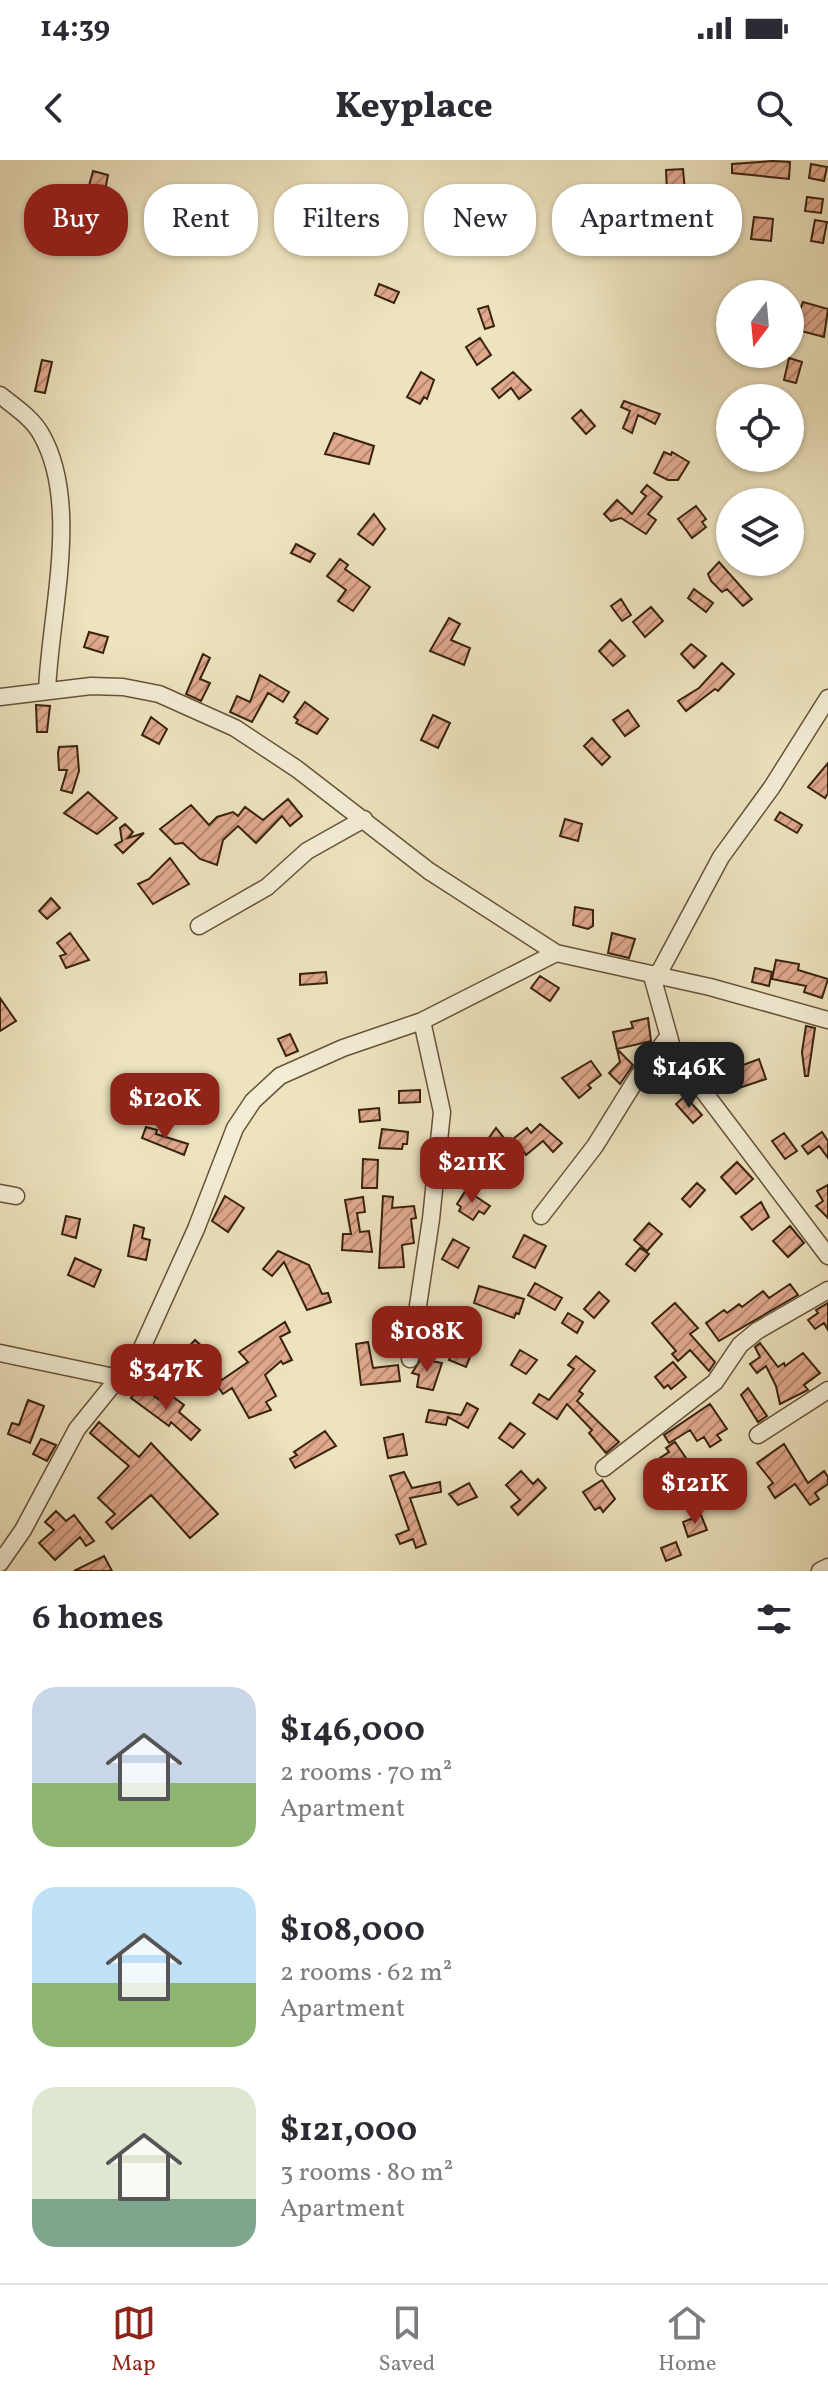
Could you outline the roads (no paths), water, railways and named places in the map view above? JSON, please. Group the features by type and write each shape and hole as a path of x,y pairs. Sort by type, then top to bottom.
{"street":[{"path":"0,395 40,432 54,465 64,524 47,691"},
{"path":"0,697 123,687 173,699 235,728 364,819 429,871 556,953 710,987 828,1020"},
{"path":"652,976 660,971 721,857 772,787 828,698"},
{"path":"199,926 267,887 307,851 364,819"},
{"path":"0,1563 23,1530 77,1429 141,1350 196,1229 235,1128 253,1101 280,1076 343,1048 422,1021 556,953"},
{"path":"652,976 673,1051 828,1256"},
{"path":"410,1359 431,1219 442,1112 422,1021"},
{"path":"541,1216 595,1146 639,1075 668,1037"},
{"path":"604,1468 715,1382 740,1345 757,1331 828,1290"},
{"path":"0,1353 119,1378"},
{"path":"758,1435 828,1390"},
{"path":"820,1571 828,1567"}]}
